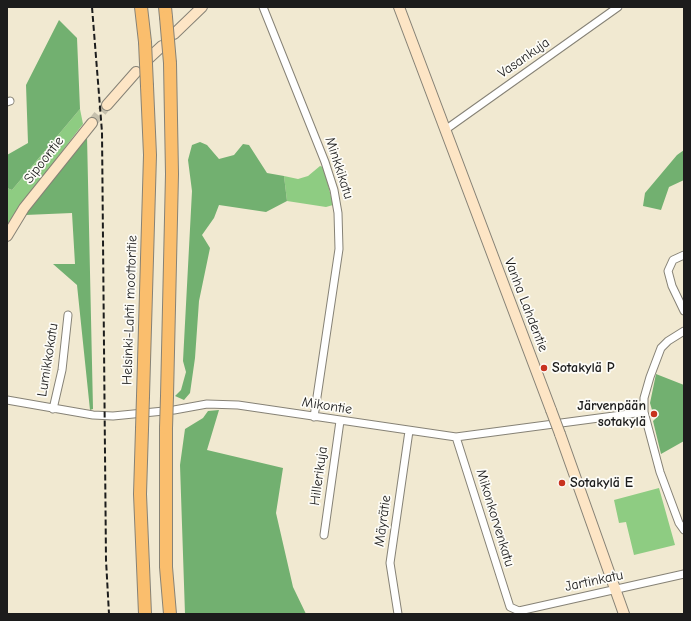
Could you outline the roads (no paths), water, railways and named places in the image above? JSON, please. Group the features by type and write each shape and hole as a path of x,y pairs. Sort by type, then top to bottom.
{"highway":[{"name":"Helsinki-Lahti moottoritie","path":"141,7 148,86 150,155 140,494 144,614"},
{"path":"166,12 170,62 172,174 166,428 166,552 170,614"}],"main road":[{"path":"174,34 202,7"},
{"name":"Vanha Lahdentie","path":"399,7 560,434 624,614"},
{"path":"149,58 162,46"},
{"path":"107,105 136,72"},
{"name":"Sipoontie","path":"7,236 24,208 92,123"}],"street":[{"name":"Minkkikatu","path":"263,7 325,162 334,190 338,213 339,249 314,417"},
{"name":"Vasankuja","path":"445,130 618,7"},
{"path":"684,255 673,260 668,271 672,286 684,311"},
{"name":"Lumikkokatu","path":"53,409 62,370 68,315"},
{"path":"684,331 668,341 661,348 644,398 644,412 660,472 679,523 684,530"},
{"name":"Mikontie","path":"7,401 93,415 130,416 207,404 238,405 456,437 644,412"},
{"name":"Hillerikuja","path":"324,535 340,421"},
{"name":"Mäyrätie","path":"398,614 390,563 408,431"},
{"name":"Mikonkorvenkatu","path":"456,437 510,608"},
{"name":"Jartinkatu","path":"510,608 519,611 684,576"}],"tunnel":[{"path":"92,123 107,105"}],"railway":[{"path":"92,7 102,132 106,560 109,614"}],"place":[{"name":"Sotakylä P","path":"544,368"},
{"name":"Järvenpään sotakylä","path":"654,414"},
{"name":"Sotakylä E","path":"562,483"}]}
